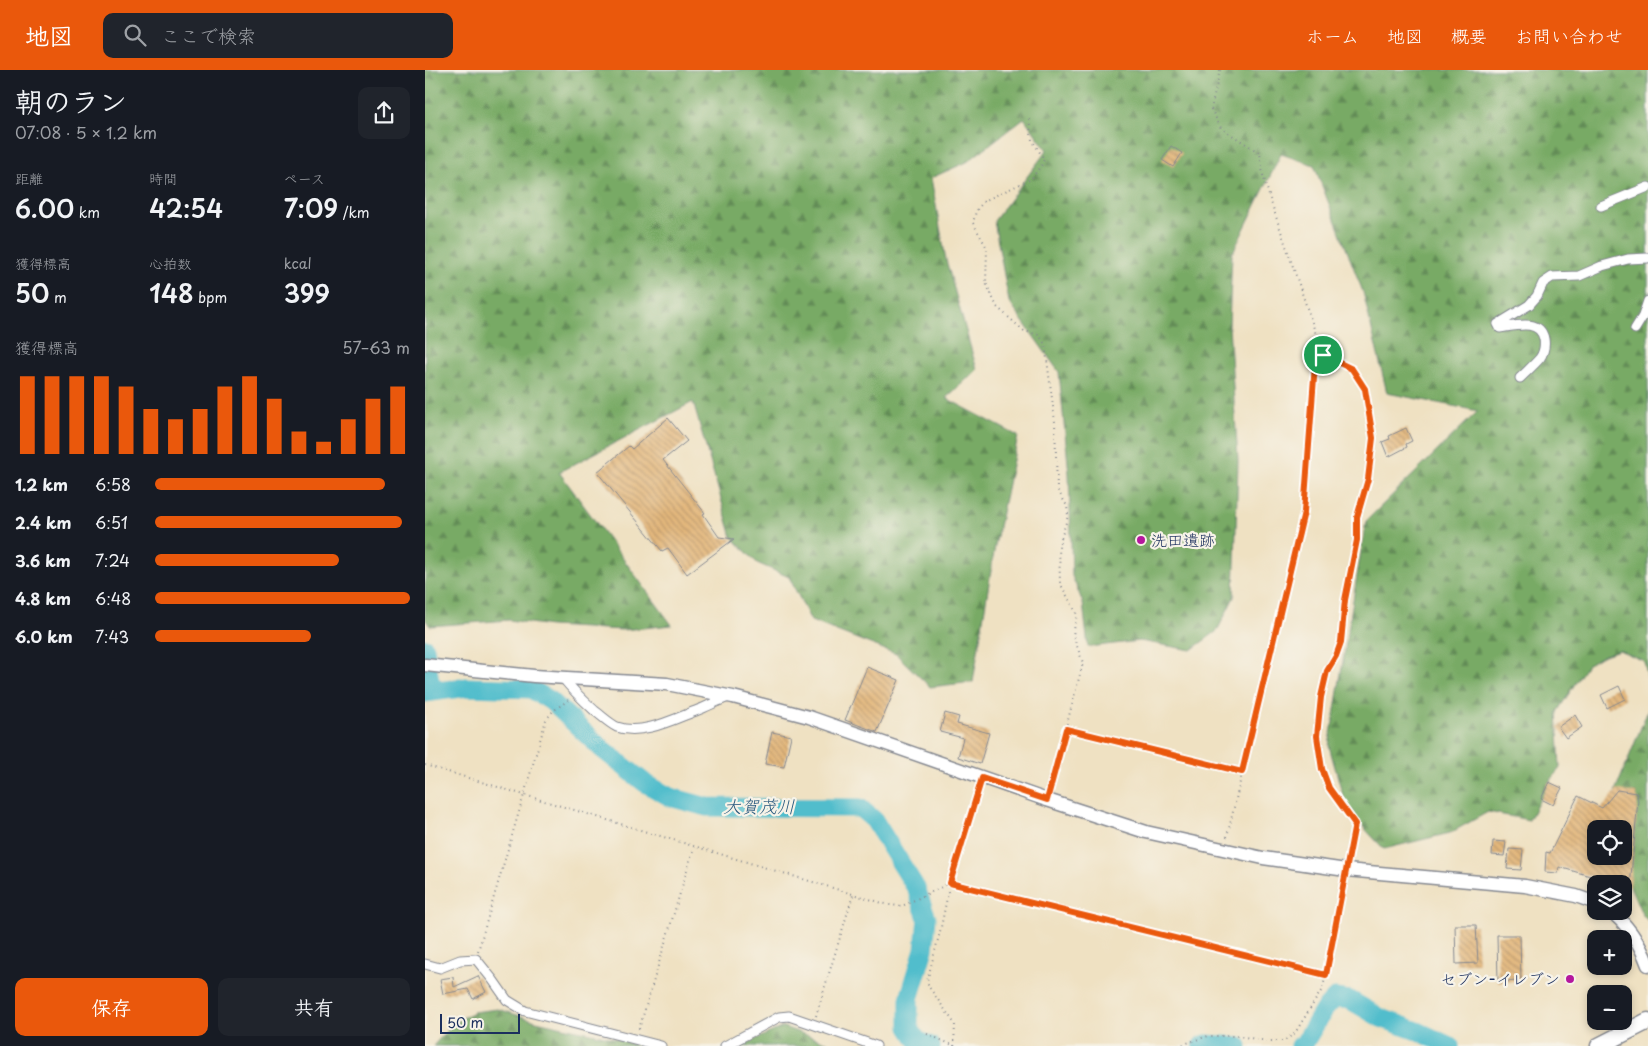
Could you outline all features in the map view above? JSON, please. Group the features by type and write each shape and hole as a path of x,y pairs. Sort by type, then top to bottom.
{"highway":[{"path":"1599,1046 1648,1021"}],"street":[{"path":"1601,206 1648,188"},
{"path":"1520,378 1541,357 1545,346 1544,337 1541,330 1536,326 1525,324 1500,328 1497,324 1529,305 1537,296 1543,283 1552,277 1579,276 1602,266 1628,259 1648,258"},
{"path":"1635,329 1643,316 1648,301"},
{"path":"425,665 563,678 667,684 733,697 809,717 982,778 1146,832 1263,858 1346,870 1525,886 1587,900"},
{"path":"563,678 576,695 615,726 629,729 658,725 721,699 733,697"},
{"path":"1622,920 1641,946 1648,965"},
{"path":"425,964 440,968 460,960 476,959 507,1000 525,1011 661,1046"},
{"path":"725,1046 779,1017 789,1016 814,1023 876,1046"}],"path":[{"path":"1179,1046 1208,1036 1239,1036 1284,1042 1295,1033 1323,988 1355,824 1329,788 1322,769 1317,736 1321,697 1327,671 1336,656 1341,642 1345,600 1357,540 1357,517 1368,479 1373,438 1365,389 1352,369 1323,355 1270,199 1263,175 1260,153 1221,128 1211,109 1220,70"},
{"path":"1029,119 1032,140 1044,159 1043,163 1031,179 984,201 976,211 973,223 987,248 986,283 997,307 1024,331 1039,335 1045,344 1055,422 1057,489 1067,506 1068,516 1059,545 1060,583 1077,614 1073,635 1083,663 1047,800"},
{"path":"1224,850 1304,512 1315,364 1323,355"},
{"path":"476,959 547,720 553,711 569,700"},
{"path":"1066,729 1242,772"},
{"path":"425,765 889,905 902,906 950,883 1326,975"},
{"path":"927,1034 954,1046 955,1024 929,987 927,981 950,883 982,778"},
{"path":"636,1039 694,847"},
{"path":"814,1023 853,895"}],"green space":[{"path":"425,70 1648,70 1648,680 1644,661 1619,650 1602,656 1587,665 1557,712 1560,768 1549,782 1529,820 1488,812 1450,833 1384,849 1347,810 1329,746 1366,521 1478,411 1387,393 1363,292 1314,165 1281,154 1232,254 1229,326 1238,461 1234,597 1217,631 1191,650 1140,641 1088,647 1083,603 1072,576 1069,474 1059,372 1009,302 994,221 1047,150 1024,118 967,162 931,178 946,260 977,370 946,398 1018,436 995,546 973,682 930,687 896,654 811,621 789,577 757,563 732,537 693,402 559,472 672,625 623,630 550,626 509,620 430,626 425,619"},
{"path":"1648,710 1648,921 1642,914 1632,891 1632,875 1630,875 1638,800 1636,793 1615,792"},
{"path":"498,1009 536,1021 618,1039 639,1046 433,1046 454,1023 473,1012"},
{"path":"783,1027 838,1046 740,1046"}],"building":[{"path":"1171,146 1182,153 1173,167 1162,160"},
{"path":"668,418 687,441 663,460 705,513 703,514 719,537 734,539 687,574 668,548 662,551 597,472 629,446 632,449"},
{"path":"1406,428 1412,441 1406,444 1407,447 1388,457 1382,442 1390,439 1389,436"},
{"path":"867,667 899,680 877,732 845,720"},
{"path":"1619,686 1625,699 1607,708 1601,695"},
{"path":"945,713 959,717 957,724 989,733 980,764 958,757 963,738 940,732"},
{"path":"1575,715 1582,727 1566,738 1558,727"},
{"path":"772,732 791,736 784,767 765,764"},
{"path":"1549,782 1562,788 1553,805 1541,799"},
{"path":"1617,790 1636,793 1638,800 1631,875 1587,875 1559,867 1558,873 1545,872 1546,852 1550,853 1578,796 1602,808"},
{"path":"1493,841 1506,842 1504,856 1492,855"},
{"path":"1509,849 1523,850 1521,870 1507,869"},
{"path":"1455,925 1476,925 1478,963 1456,964"},
{"path":"1497,935 1520,935 1521,981 1498,982"},
{"path":"478,976 486,992 473,999 468,989 443,994 440,979 453,977 454,987"}],"waterway":[{"path":"425,648 430,682 438,691"},
{"name":"大賀茂川","path":"425,693 467,687 531,689 551,701 602,749 645,783 670,797 707,807 860,808 874,820 916,888 927,918 924,949 909,999 909,1027 917,1040 931,1046"},
{"name":"大賀茂川","path":"1300,1046 1303,1045 1324,1010 1335,998 1350,1000 1381,1018 1420,1032 1450,1046"},
{"name":"大賀茂川","path":"1202,1046 1206,1044 1238,1046"}],"place":[{"name":"洗田遺跡","path":"1141,540"},
{"name":"セブン-イレブン","path":"1570,979"}],"route":[{"path":"1323,355 1352,369 1365,389 1373,438 1368,479 1357,517 1357,540 1345,600 1341,642 1336,656 1327,671 1321,697 1317,736 1322,769 1329,788 1355,824 1326,975 950,883 982,778 1047,800 1066,729 1242,772 1304,512 1315,364 1323,355"}]}
